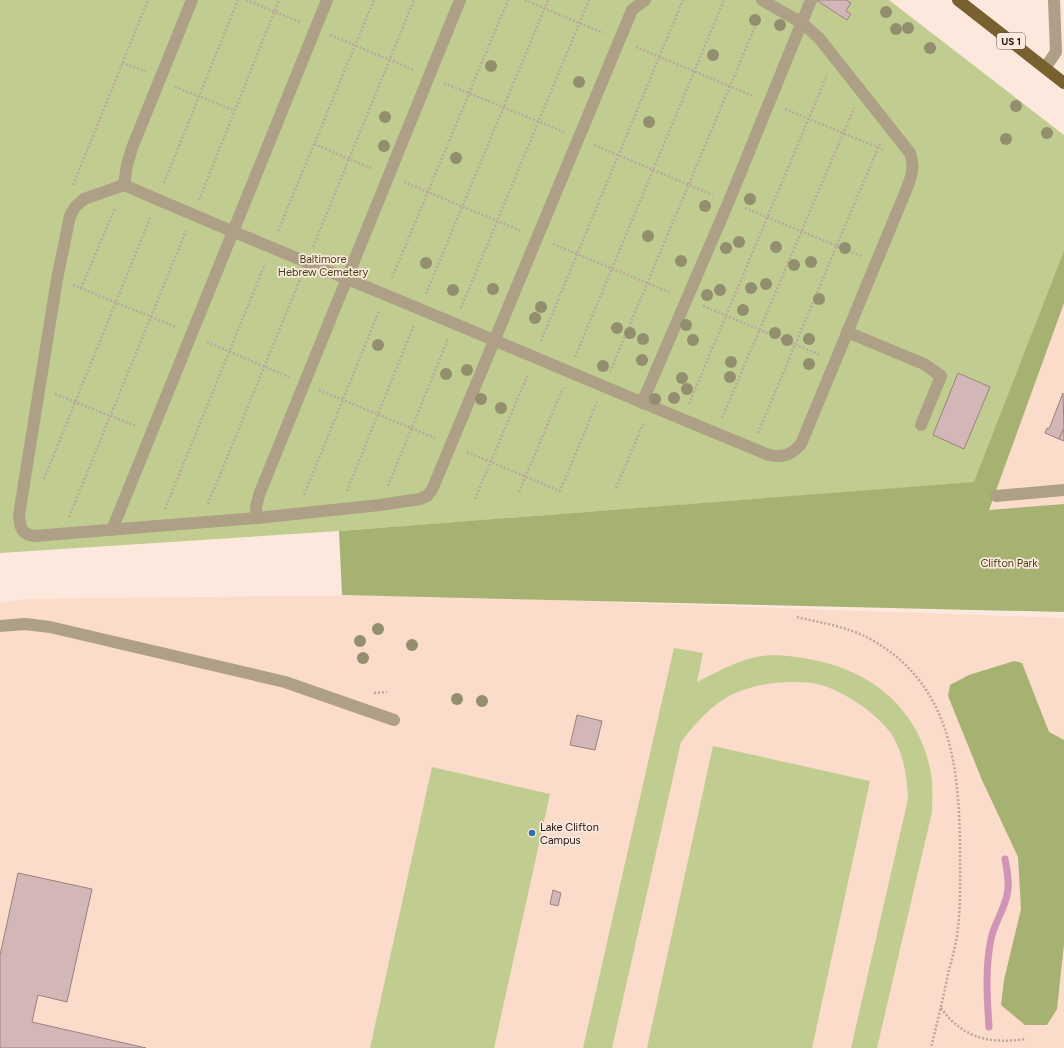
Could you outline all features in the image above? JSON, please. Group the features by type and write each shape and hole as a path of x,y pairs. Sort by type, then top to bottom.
{"main road":[{"name":"US 1","path":"958,0 1064,83"}],"street":[{"path":"124,185 126,165 132,148 192,0"},
{"path":"112,530 327,0"},
{"path":"257,518 256,507 259,495 460,0"},
{"path":"645,0 630,5 620,41 495,341 432,490 427,496 420,499 380,505 257,518 34,536 22,532 19,515 57,279 70,216 75,207 84,199 124,185 347,280 386,295 420,310 495,341 569,373 716,434 777,457 786,456 794,452 800,444 835,361 912,173 914,162 910,152 835,56 819,38 802,23 764,1"},
{"path":"646,405 811,0"},
{"path":"1045,68 1060,51 1054,0"},
{"path":"847,332 924,364 941,376 921,425"},
{"path":"996,496 1064,490"},
{"path":"0,626 25,624 50,627 285,682 394,720"}],"path":[{"path":"75,207 72,200 72,189 148,0"},
{"path":"43,481 238,0"},
{"path":"62,534 279,0"},
{"path":"296,514 508,0"},
{"path":"525,0 885,151"},
{"path":"339,510 548,0"},
{"path":"380,505 589,0"},
{"path":"475,499 683,0"},
{"path":"519,492 724,0"},
{"path":"57,279 150,316 304,384 560,491 764,1"},
{"path":"683,420 835,56"},
{"path":"122,62 234,110"},
{"path":"716,434 861,90"},
{"path":"752,448 888,124"},
{"path":"314,144 497,222 538,237 835,361"},
{"path":"80,288 124,185"},
{"path":"39,387 151,432"},
{"path":"616,488 646,405"},
{"path":"797,617 840,628 871,639 904,662 922,683 940,712 952,747 958,790 960,902 957,938 931,1048"},
{"path":"941,1008 949,1019 965,1032 1004,1042 1026,1039"}],"shaded area":[{"path":"1064,272 1064,504 989,510"},
{"name":"Lake Clifton Campus","path":"407,595 1064,618 1064,1048 0,1048 0,603 29,599"}],"green space":[{"name":"Baltimore Hebrew Cemetery","path":"0,0 889,0 1064,135 1064,272 980,482 339,531 0,553"},
{"name":"Clifton Park","path":"1064,251 1064,303 989,510 1064,504 1064,612 342,595 339,531 974,482"},
{"path":"674,648 703,653 697,682 736,663 761,656 775,655 797,657 840,667 861,676 896,702 909,719 920,738 928,759 932,782 932,812 877,1048 851,1048 908,799 907,782 902,758 892,735 878,718 845,695 822,685 812,683 780,682 749,688 722,700 697,722 681,742 612,1048 583,1048"},
{"path":"1014,661 1022,663 1049,732 1064,740 1064,944 1057,1009 1047,1025 1025,1025 1001,1005 1004,980 1021,909 1018,857 982,780 948,696 950,685 969,675"},
{"path":"713,746 870,781 812,1048 647,1048"},
{"path":"432,767 550,794 494,1048 370,1048"}],"building":[{"path":"816,0 846,0 851,3 846,11 851,14 847,20"},
{"path":"958,373 990,387 964,449 933,435"},
{"path":"1063,393 1064,428 1059,439 1045,433 1047,428 1049,429"},
{"path":"1064,428 1064,441 1059,439"},
{"path":"577,715 602,721 595,750 570,745"},
{"path":"18,873 92,889 67,1002 38,995 32,1022 146,1048 0,1048 0,955"},
{"path":"553,890 561,893 558,906 550,904"}],"waterway":[{"path":"989,1027 987,994 989,950 992,933 1006,901 1008,891 1008,877 1005,859"}],"place":[{"name":"Lake Clifton Campus","path":"532,833"}]}
